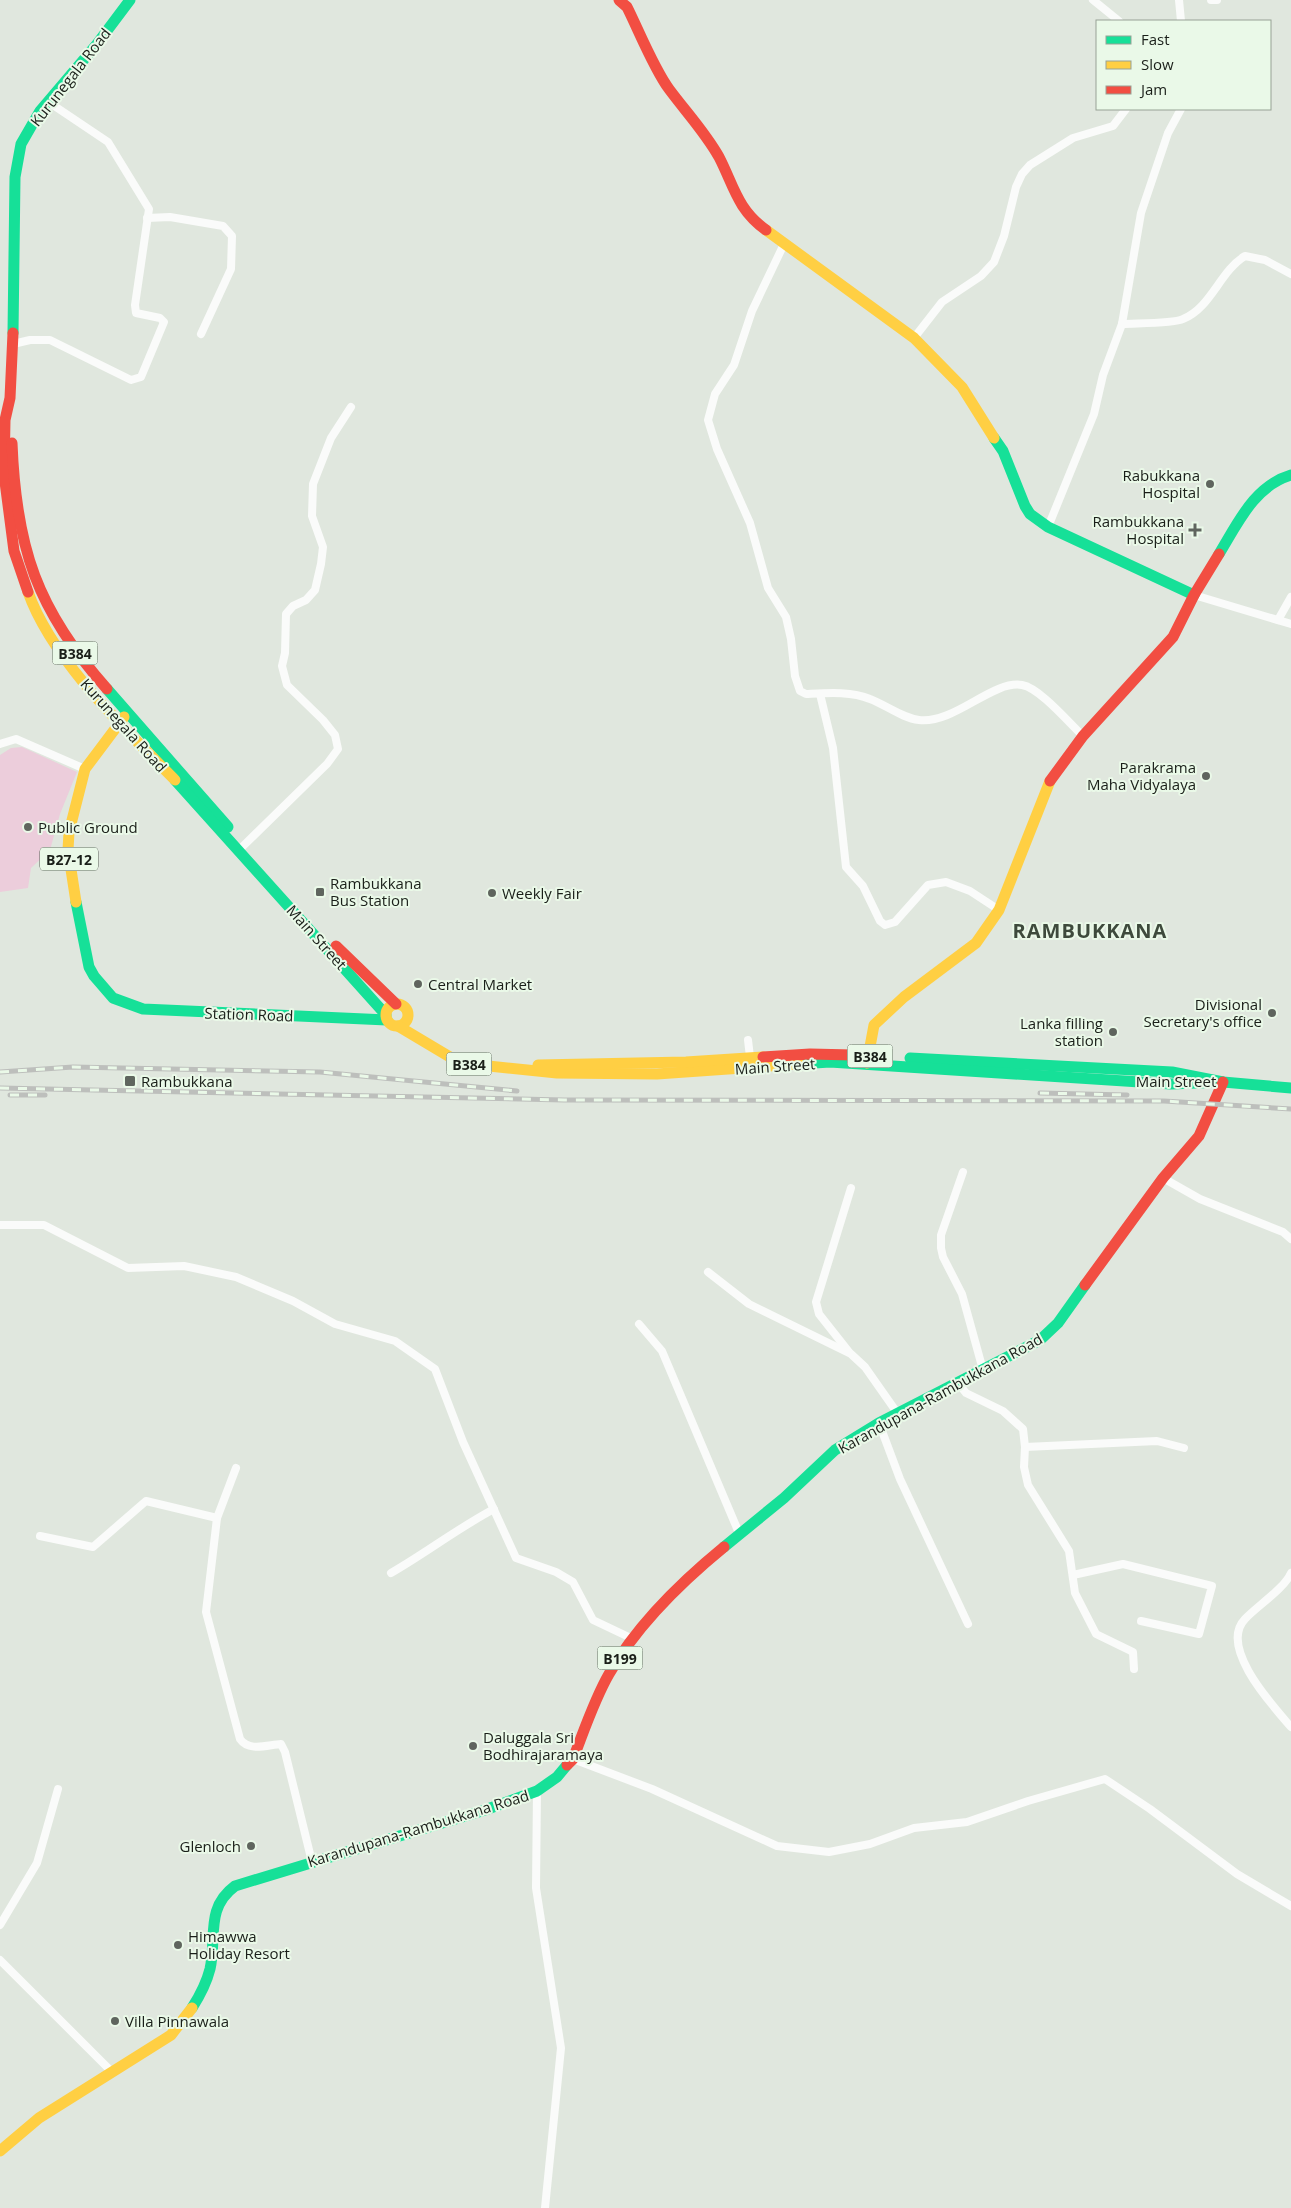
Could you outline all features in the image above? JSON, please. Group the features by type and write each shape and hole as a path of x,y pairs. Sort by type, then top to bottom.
{"main road":[{"name":"Kurunegala Road","path":"130,0 96,44 47,101 33,121 21,144 15,177 13,344 6,474 14,551 33,605 64,656 119,723 244,853"},
{"path":"619,0 627,7 668,88 694,118 719,157 737,198 758,224 914,338 962,387 1003,451 1030,514 1048,526 1194,595"},
{"name":"Kurunegala Road","path":"6,474 37,584 49,613 71,648 202,795 244,853"},
{"path":"867,1060 874,1025 904,996 976,943 998,910 1050,781 1083,736 1173,637 1194,595 1249,505 1264,488 1281,478 1291,475"},
{"path":"119,723 127,713"},
{"name":"B27-12","path":"85,769 119,723"},
{"name":"Station Road","path":"85,769 69,832 68,850 77,910 89,967 94,976 113,998 144,1010 166,1012 386,1017"},
{"name":"Main Street","path":"244,853 396,1004"},
{"name":"Main Street","path":"244,853 386,1017"},
{"path":"396,1004 404,1007 408,1015 403,1024 393,1026 386,1017 391,1006 396,1004"},
{"name":"Main Street","path":"408,1015 428,1044"},
{"name":"Main Street","path":"398,1026 460,1063 556,1073 657,1074 867,1060"},
{"name":"Main Street","path":"515,1068 555,1063 686,1062 810,1054 867,1060 1172,1072 1224,1082 1291,1088"},
{"name":"Karandupana-Rambukkana Road","path":"0,2151 39,2118 171,2035 194,2006 210,1969 215,1914 224,1894 235,1886 485,1810 537,1791 557,1777 573,1758 608,1675 633,1638 686,1578 784,1498 835,1450 879,1423 1040,1340 1058,1323 1163,1178 1199,1136 1224,1082"}],"street":[{"path":"1093,0 1118,20"},
{"path":"1179,0 1181,20"},
{"path":"1211,0 1217,0"},
{"path":"13,344 30,340 50,340 131,380 141,377 164,322 160,318 136,313 135,305 149,209 108,142 47,101"},
{"path":"914,338 942,302 981,276 994,262 1004,236 1016,187 1022,174 1030,165 1074,138 1113,126 1125,110"},
{"path":"1048,526 1094,414 1103,375 1122,324 1141,214 1168,133 1180,110"},
{"path":"147,218 170,216 223,226 232,236 231,269 202,334"},
{"path":"784,244 752,310 734,365 715,394 708,420 718,449 750,524 768,588 786,617 791,638 795,676 800,691 806,694 850,694 869,698 911,718 921,720 954,713 1000,688 1022,685 1039,694 1083,736"},
{"path":"1122,324 1183,320 1203,304 1233,263 1245,256 1265,260 1291,274"},
{"path":"244,853 338,749 335,735 323,720 287,685 282,666 285,653 286,614 293,606 306,600 314,590 322,564 323,547 312,516 313,484 331,438 351,407"},
{"path":"1194,595 1291,624"},
{"path":"1278,620 1291,597"},
{"path":"820,694 832,748 846,867 863,886 880,921 885,925 895,922 928,885 946,882 970,891 998,910"},
{"path":"0,744 16,739 85,769"},
{"path":"748,1040 750,1057"},
{"path":"963,1172 941,1235 942,1248 943,1257 962,1294 983,1370"},
{"path":"1163,1178 1200,1199 1284,1232 1291,1239"},
{"path":"851,1188 816,1302 819,1314 851,1354 865,1368 898,1414"},
{"path":"0,1226 44,1225 128,1268 184,1266 236,1277 293,1301 335,1324 395,1340 435,1369 463,1442 516,1558 556,1572 573,1582 593,1620 633,1638"},
{"path":"708,1272 749,1304 851,1354"},
{"path":"639,1324 662,1351 739,1533"},
{"path":"958,1383 966,1393 1003,1411 1023,1429 1025,1447 1024,1468 1028,1485 1069,1551 1075,1594 1096,1634 1133,1652 1134,1669"},
{"path":"879,1423 900,1479 968,1624"},
{"path":"1025,1447 1156,1441 1184,1448"},
{"path":"236,1468 217,1518 206,1612 240,1739 244,1745 250,1747 281,1744 285,1752 312,1862"},
{"path":"40,1536 94,1547 146,1501 217,1518"},
{"path":"391,1573 416,1559 462,1527 494,1509"},
{"path":"1073,1575 1123,1564 1212,1586 1199,1634 1141,1621"},
{"path":"1290,1576 1243,1621 1237,1639 1244,1666 1271,1704 1291,1727"},
{"path":"573,1758 652,1789 777,1846 829,1852 870,1844 914,1828 967,1822 1028,1801 1105,1779 1150,1809 1237,1874 1291,1906"},
{"path":"0,1925 37,1863 58,1789"},
{"path":"537,1791 536,1888 561,2048 544,2208"},
{"path":"0,1960 112,2072"}],"shaded area":[{"name":"Public Ground","path":"22,747 77,772 60,814 50,850 31,868 28,888 0,892 0,755 11,748"}],"railway":[{"path":"0,1072 73,1067 320,1072 517,1091"},
{"path":"0,1088 564,1100 1164,1101 1291,1109"},
{"path":"1040,1093 1127,1095"},
{"path":"10,1095 45,1095"}],"traffic: fast":[{"path":"13,333 15,177 21,144 40,111 97,44 130,0"},
{"path":"994,438 1003,451 1030,514 1048,527 1194,595"},
{"path":"1219,554 1240,518 1257,497 1278,480 1291,475"},
{"path":"107,689 228,827"},
{"path":"175,780 386,1015"},
{"path":"76,902 89,967 94,976 113,998 143,1009 387,1020"},
{"path":"910,1058 1172,1072 1223,1082 1291,1088"},
{"path":"799,1064 830,1062 1171,1084 1223,1082"},
{"path":"724,1547 784,1498 835,1450 879,1423 1040,1340 1058,1323 1085,1285"},
{"path":"192,2008 210,1969 214,1924 219,1904 235,1886 485,1810 537,1791 557,1777 567,1765"}],"traffic: slow":[{"path":"766,230 914,338 962,387 994,438"},
{"path":"28,592 39,618 72,668 134,739 175,780"},
{"path":"76,902 68,850 69,832 85,769 124,717"},
{"path":"867,1063 874,1025 904,997 976,943 999,910 1050,781"},
{"path":"397,1004 405,1007 408,1015 405,1023 397,1026 389,1023 386,1015 389,1007 397,1004"},
{"path":"398,1026 460,1063 557,1073 657,1074 799,1064"},
{"path":"538,1065 686,1062 763,1057"},
{"path":"0,2151 39,2118 171,2035 192,2008"}],"traffic: jam":[{"path":"619,0 627,7 663,81 714,148 742,205 756,222 766,230"},
{"path":"13,333 10,398 5,420 4,474 14,551 28,592"},
{"path":"12,443 14,480 19,515 25,546 35,576 47,604 63,632 107,689"},
{"path":"1050,781 1083,736 1173,637 1194,595 1219,554"},
{"path":"336,946 396,1004"},
{"path":"763,1057 810,1054 853,1055"},
{"path":"1085,1285 1163,1178 1199,1136 1223,1082"},
{"path":"567,1765 573,1759 599,1694 620,1656 660,1606 691,1575 724,1547"}],"place":[{"name":"Rabukkana Hospital","path":"1210,484"},
{"name":"Rambukkana Hospital","path":"1195,530"},
{"name":"Parakrama Maha Vidyalaya","path":"1206,776"},
{"name":"Public Ground","path":"28,827"},
{"name":"Rambukkana Bus Station","path":"320,892"},
{"name":"Weekly Fair","path":"492,893"},
{"name":"Central Market","path":"418,984"},
{"name":"Divisional Secretary's office","path":"1272,1013"},
{"name":"Lanka filling station","path":"1113,1032"},
{"name":"Rambukkana","path":"130,1081"},
{"name":"Daluggala Sri Bodhirajaramaya","path":"473,1746"},
{"name":"Glenloch","path":"251,1846"},
{"name":"Himawwa Holiday Resort","path":"178,1945"},
{"name":"Villa Pinnawala","path":"115,2021"}],"district":[{"name":"RAMBUKKANA","path":"1090,930"}]}
